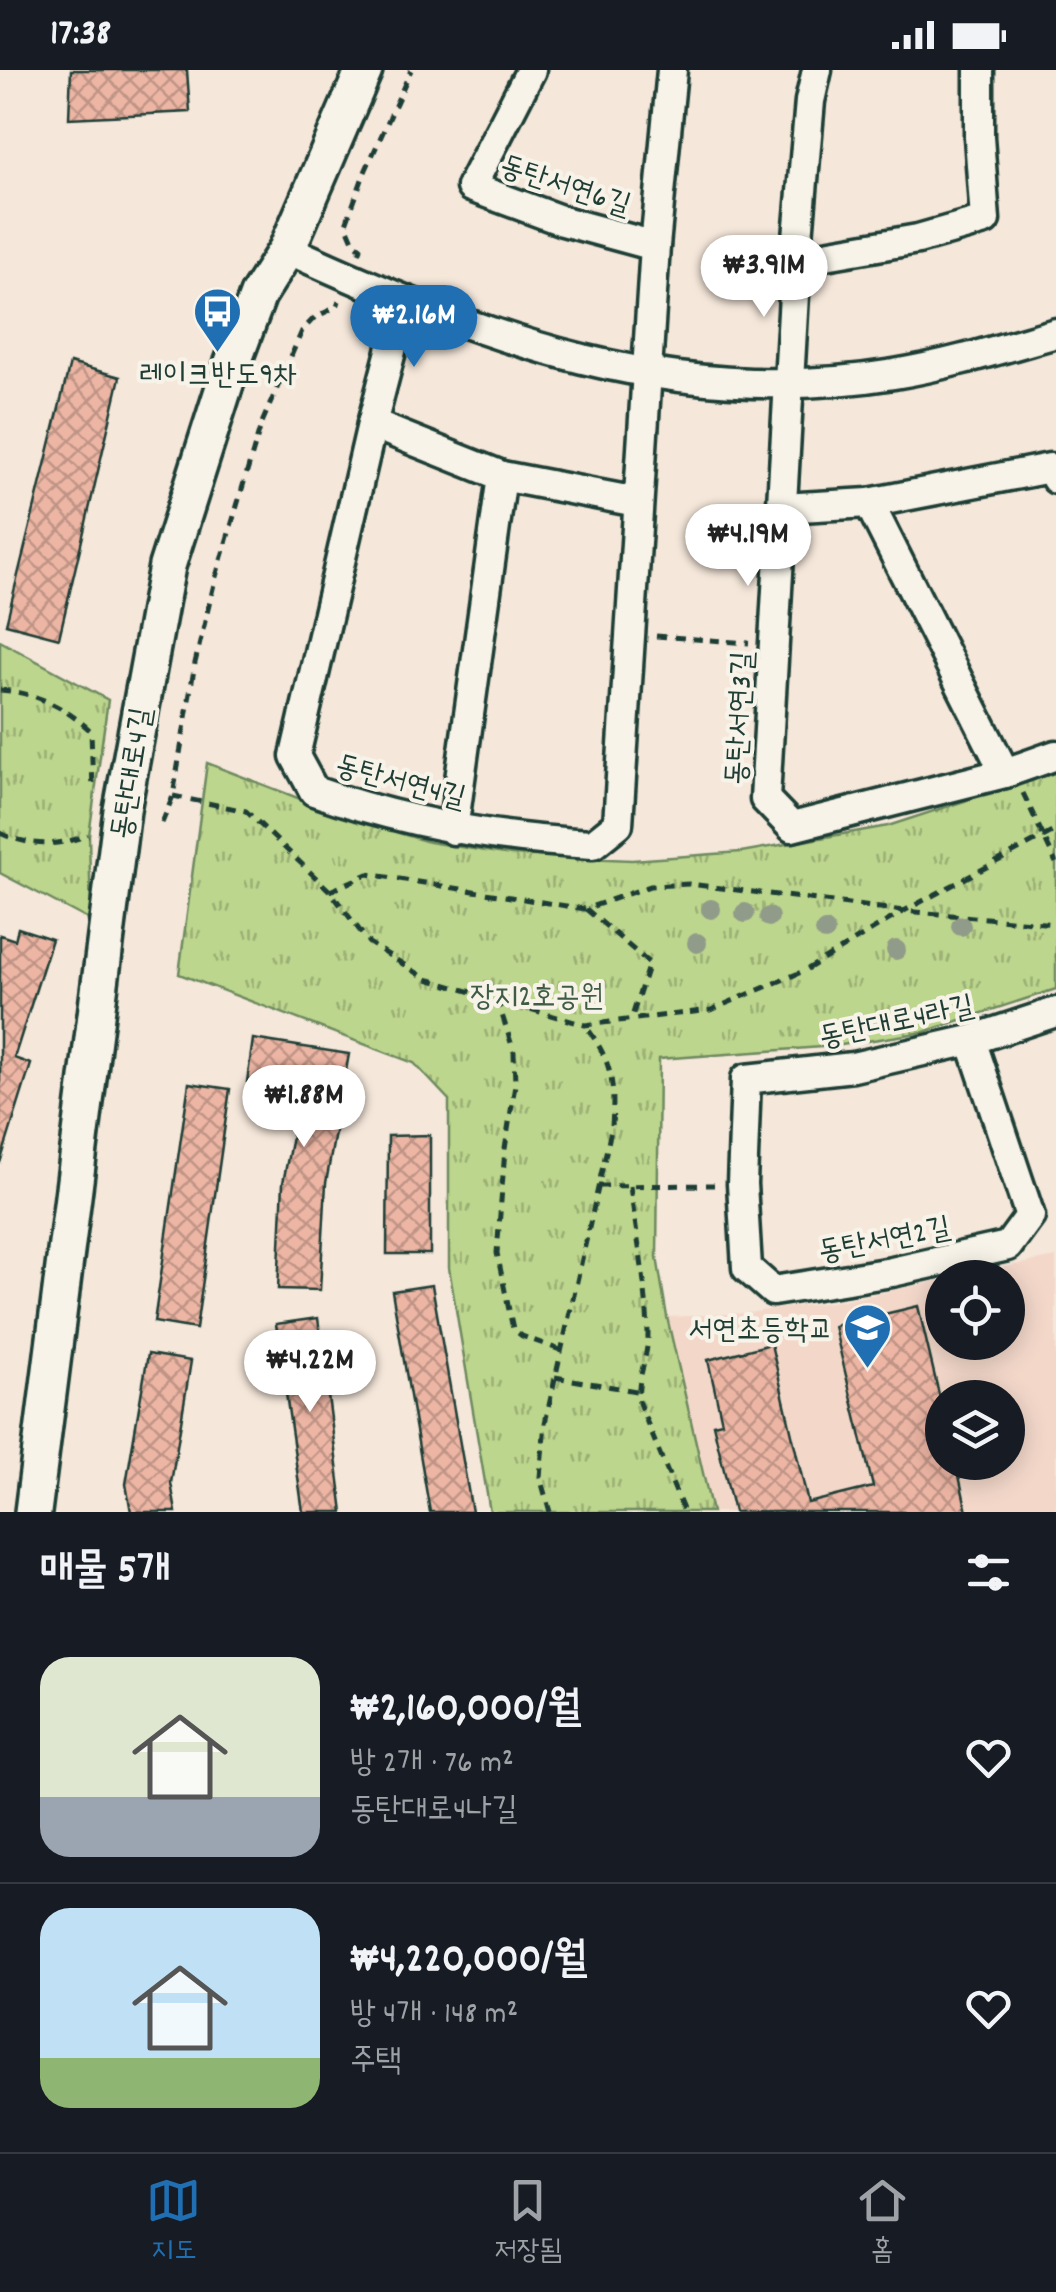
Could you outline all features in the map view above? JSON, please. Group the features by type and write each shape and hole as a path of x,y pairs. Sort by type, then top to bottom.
{"street":[{"name":"동탄대로4길","path":"33,1512 122,810 168,566 220,397 258,295 287,249 364,70"},
{"name":"동탄서연6길","path":"531,70 472,188 563,221 655,246 672,70"},
{"name":"동탄서연3길","path":"817,70 810,101 796,260 766,799 792,827 1005,773 1056,755"},
{"path":"796,260 918,239 984,220 978,137 979,70"},
{"name":"동탄서연4길","path":"404,301 295,756 314,791 382,814 522,840 593,844 618,824 655,246"},
{"path":"287,249 404,301 519,344 644,373 728,383 789,383 894,374 1056,332"},
{"path":"372,424 502,476 637,502"},
{"path":"782,508 869,503 1050,468 1056,479"},
{"path":"452,830 502,476"},
{"path":"869,503 1005,773"},
{"name":"동탄대로4라길","path":"746,1078 853,1067 971,1040 1056,1012"},
{"name":"동탄서연2길","path":"746,1078 742,1184 747,1268 773,1291 892,1272 1008,1246 1030,1216 971,1040"}],"path":[{"path":"361,248 346,224 411,70"},
{"path":"162,824 174,796 195,663 232,516 261,425 302,331 315,317 337,307"},
{"path":"628,634 774,645"},
{"path":"0,690 28,692 68,710 91,730 93,804"},
{"path":"1005,773 1019,783 1056,863"},
{"path":"174,796 246,811 330,891 369,943 426,979 585,1025 711,1010 806,970 904,911 1056,830"},
{"path":"0,833 26,842 60,846 89,835 91,820"},
{"path":"330,891 368,874 585,909 650,886 689,884 904,911 1056,924"},
{"path":"585,909 649,963 631,1020"},
{"path":"496,999 514,1052 515,1085 504,1149 500,1269 513,1329 561,1350"},
{"path":"550,1512 540,1477 544,1423 612,1126 615,1088 604,1051 585,1025"},
{"path":"598,1186 742,1184"},
{"path":"630,1186 648,1330 648,1354 637,1391 638,1404 684,1512"},
{"path":"555,1377 637,1391"}],"shaded area":[{"name":"서연초등학교","path":"1056,1257 1056,1512 712,1512 667,1317 746,1313 852,1299 925,1284 925,1360 1025,1360 1025,1263"}],"green space":[{"path":"0,641 108,700 89,835 91,921 0,873"},
{"name":"장지2호공원","path":"207,763 355,820 429,842 511,855 632,860 741,852 888,826 1056,771 1056,989 924,1032 835,1046 659,1059 657,1257 712,1512 490,1512 449,1268 449,1100 414,1063 179,974"}],"building":[{"path":"71,70 187,70 190,112 69,118"},
{"path":"70,363 120,377 59,638 6,624"},
{"path":"18,928 52,939 14,1058 31,1064 0,1163 0,935 15,940"},
{"path":"253,1039 349,1054 326,1183 320,1290 278,1289 283,1183 301,1090 247,1082"},
{"path":"189,1083 230,1089 196,1329 154,1322"},
{"path":"430,1135 430,1254 387,1254 388,1136"},
{"path":"432,1285 472,1512 430,1512 392,1291"},
{"path":"918,1306 925,1335 925,1360 931,1360 936,1380 925,1380 925,1480 960,1480 967,1512 734,1512 713,1424 722,1422 708,1360 771,1344 808,1503 873,1487 834,1326"},
{"path":"318,1318 343,1512 303,1512 276,1324"},
{"path":"148,1354 191,1361 171,1483 176,1512 131,1512 126,1484"}],"place":[{"name":"레이크반도9차","path":"218,354"},
{"name":"서연초등학교","path":"868,1370"}]}
